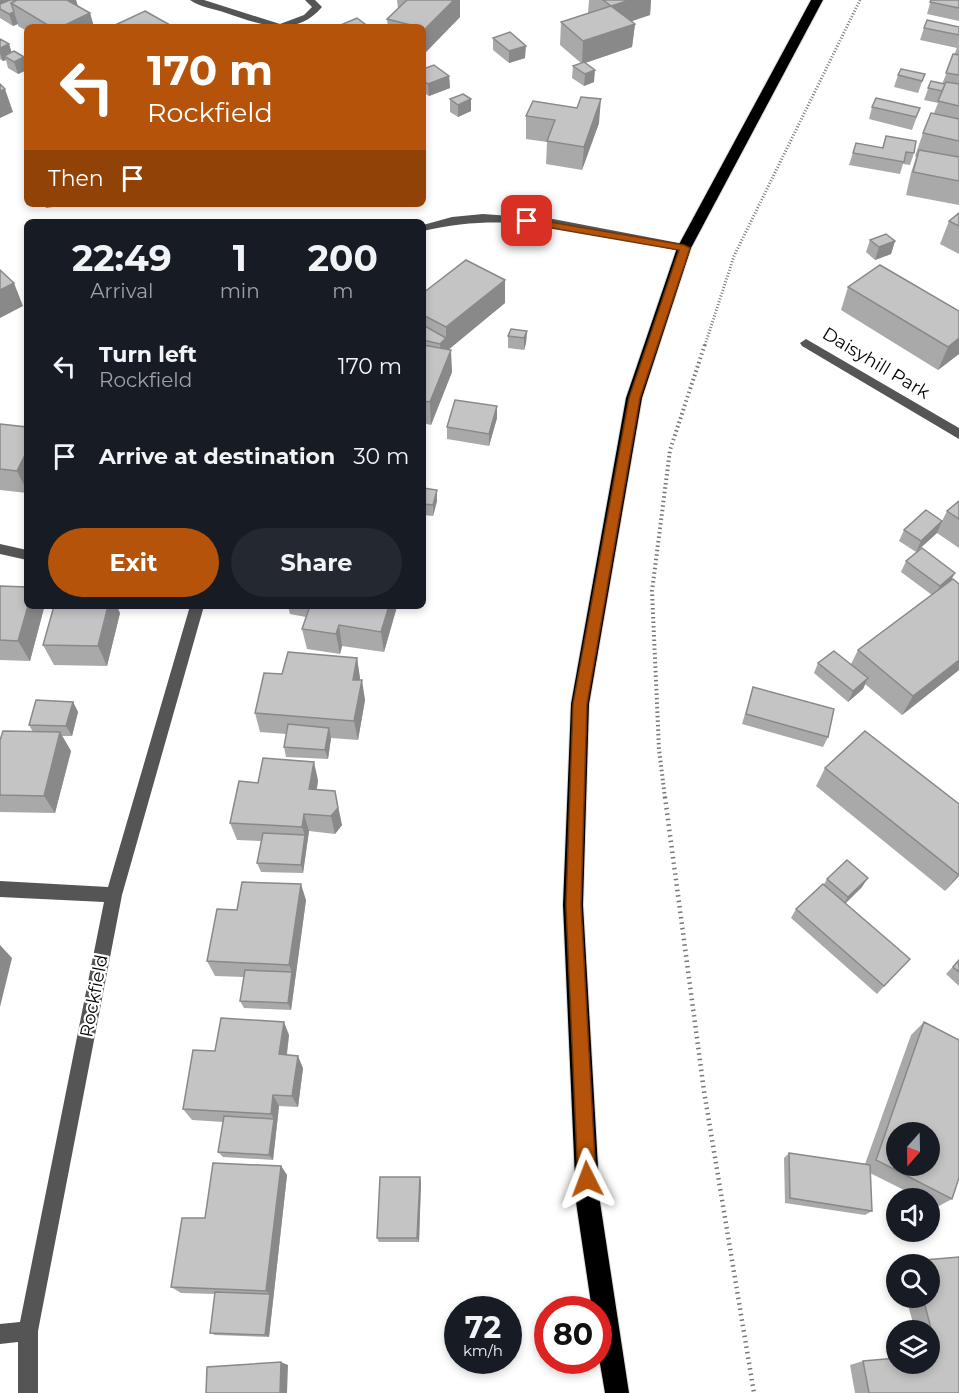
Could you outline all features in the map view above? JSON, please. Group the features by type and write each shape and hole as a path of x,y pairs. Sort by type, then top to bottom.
{"highway":[{"path":"617,1393 588,1202 573,905 580,704 634,398 684,248 818,0"}],"street":[{"path":"195,0 271,24"},
{"path":"288,24 307,17 317,7 310,0"},
{"path":"426,227 481,216 550,223 684,248"},
{"name":"Daisyhill Park","path":"806,343 959,434"},
{"path":"0,549 24,554"},
{"name":"Rockfield","path":"28,1393 28,1331 114,896 196,609"},
{"path":"0,889 114,896"},
{"path":"0,1334 28,1331"}],"path":[{"path":"754,1393 704,1091 659,749 652,591 670,450 734,256 860,0"}],"building":[{"path":"17,0 11,3 14,12 9,14 0,9 0,4"},
{"path":"17,0 67,0 90,13 67,24 46,24 11,3"},
{"path":"407,0 454,0 426,28 426,24 407,24 387,19"},
{"path":"603,0 630,0 611,6"},
{"path":"931,0 959,0 959,8 930,2"},
{"path":"611,6 635,24 583,41 561,22"},
{"path":"145,11 168,24 117,24"},
{"path":"357,18 365,24 343,24"},
{"path":"927,20 959,27 959,35 924,28"},
{"path":"510,32 526,46 509,51 493,38"},
{"path":"0,39 9,44 0,48"},
{"path":"14,51 24,57 14,62 4,56"},
{"path":"953,54 959,55 959,75 946,73"},
{"path":"584,62 595,70 585,74 573,66"},
{"path":"434,65 449,76 428,84 426,68"},
{"path":"901,69 925,74 922,81 898,75"},
{"path":"931,81 945,84 942,91 928,88"},
{"path":"946,82 959,84 959,106 938,101"},
{"path":"463,94 471,99 458,105 450,99"},
{"path":"581,97 601,99 584,147 547,141 555,120 526,116 533,101 577,108"},
{"path":"876,98 920,108 916,117 872,107"},
{"path":"931,113 959,119 959,141 923,133"},
{"path":"886,136 916,141 914,153 906,152 904,162 853,153 856,143 883,148"},
{"path":"919,150 959,157 959,181 913,172"},
{"path":"959,213 959,226 949,221"},
{"path":"886,234 895,241 879,247 870,240"},
{"path":"466,260 505,280 446,327 426,317 426,291"},
{"path":"880,265 959,311 959,338 948,347 848,287"},
{"path":"0,270 14,283 0,290"},
{"path":"426,327 446,338 440,344 426,341"},
{"path":"511,329 527,331 524,338 508,336"},
{"path":"426,346 451,350 430,402 426,401"},
{"path":"455,400 497,406 489,434 447,427"},
{"path":"0,424 24,427 24,457 17,471 0,469"},
{"path":"426,488 437,490 433,505 426,504"},
{"path":"959,501 959,519 947,511"},
{"path":"926,510 942,521 921,541 904,530"},
{"path":"922,548 955,573 940,586 906,561"},
{"path":"953,579 959,584 959,660 913,696 858,650"},
{"path":"0,586 24,587 24,609 27,609 18,641 0,640"},
{"path":"53,609 107,609 98,646 43,645"},
{"path":"309,609 388,609 381,632 339,625 336,634 302,629"},
{"path":"834,651 868,678 853,691 818,663"},
{"path":"288,652 357,658 353,680 362,680 354,721 255,713 264,673 282,674"},
{"path":"753,687 834,709 828,737 746,714"},
{"path":"36,700 73,702 66,726 29,725"},
{"path":"288,724 329,728 325,750 284,747"},
{"path":"3,731 60,732 44,796 0,795 0,740"},
{"path":"865,731 959,804 959,875 825,768"},
{"path":"263,758 314,762 309,789 335,791 338,808 331,816 304,814 302,827 230,823 239,781 258,783"},
{"path":"263,833 305,835 301,865 257,863"},
{"path":"847,860 868,878 848,897 827,879"},
{"path":"242,882 301,884 289,965 207,961 217,909 237,910"},
{"path":"823,884 910,959 884,986 796,909"},
{"path":"959,960 959,972 953,967"},
{"path":"245,970 292,972 288,1003 240,1001"},
{"path":"221,1018 284,1022 279,1054 298,1056 292,1096 273,1095 271,1114 183,1109 193,1050 215,1051"},
{"path":"924,1022 959,1040 959,1178 952,1199 940,1193 940,1188 931,1188 907,1176 940,1176 940,1122 889,1122"},
{"path":"224,1116 274,1119 269,1155 218,1152"},
{"path":"886,1131 886,1165 876,1160"},
{"path":"789,1153 870,1165 872,1211 790,1198"},
{"path":"213,1163 281,1166 266,1291 171,1287 182,1218 205,1218"},
{"path":"380,1177 420,1177 417,1238 377,1238"},
{"path":"959,1257 959,1393 869,1393 863,1361 886,1359 886,1374 940,1374 940,1320 929,1320 926,1308 940,1308 940,1259"},
{"path":"215,1292 270,1294 265,1335 210,1333"},
{"path":"281,1362 280,1393 206,1393 207,1367"}],"route":[{"path":"527,221 550,223 684,248 634,398 580,704 573,905 587,1179"}]}
